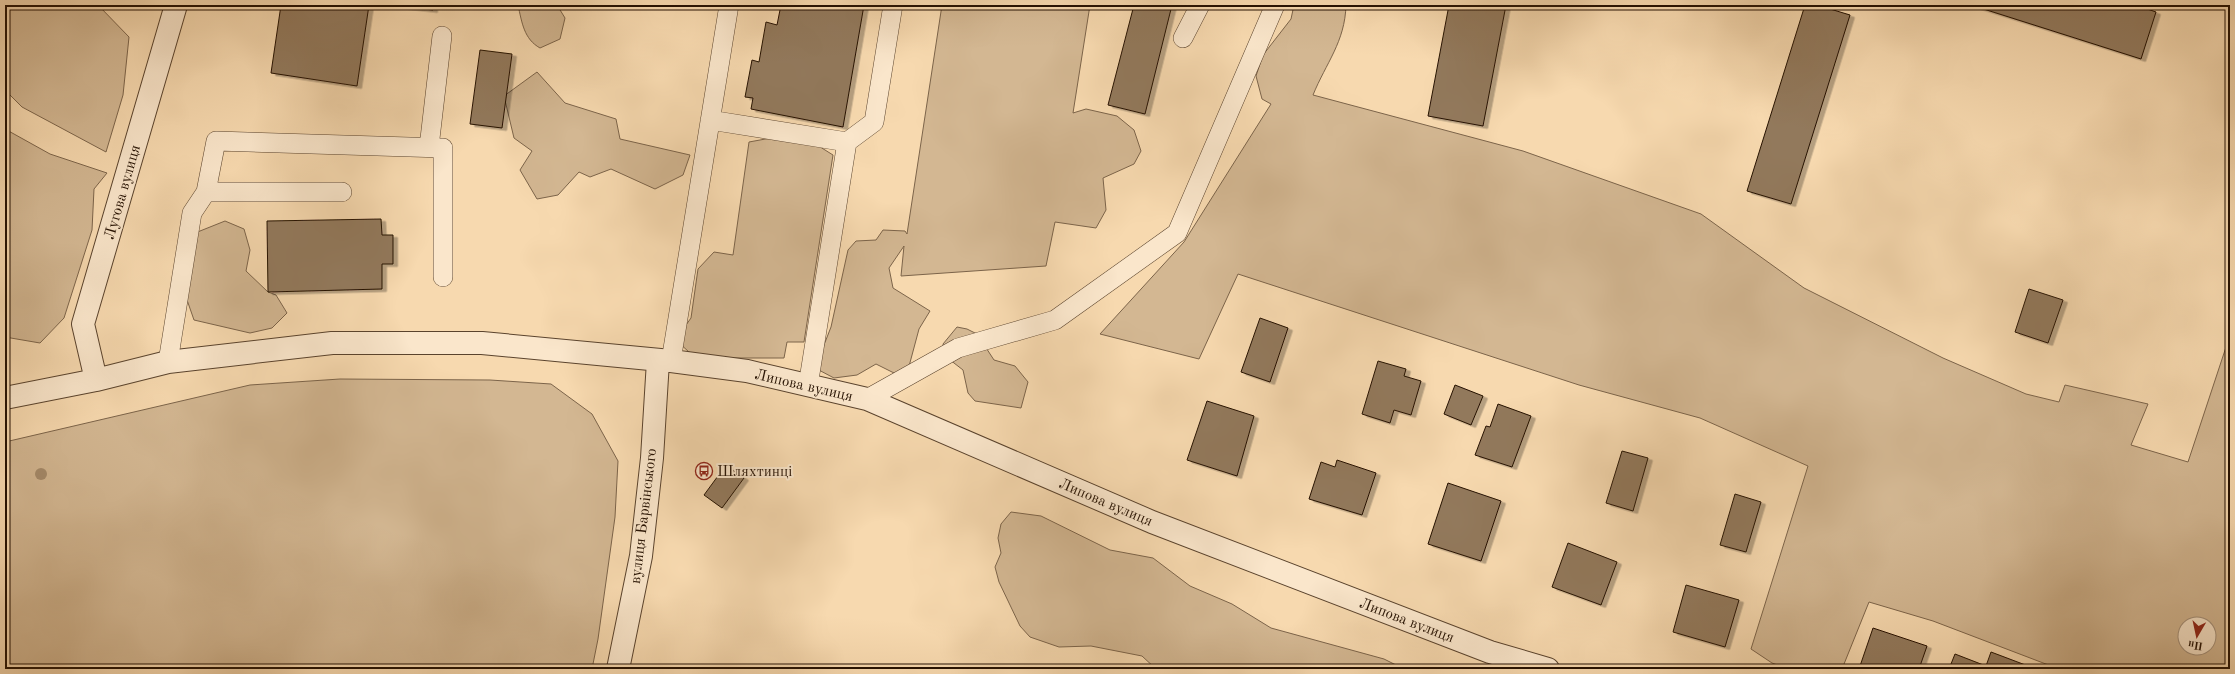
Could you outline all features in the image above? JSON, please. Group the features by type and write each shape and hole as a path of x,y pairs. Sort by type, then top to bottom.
{"street":[{"name":"Лугова вулиця","path":"96,380 83,324 176,5"},
{"name":"Липова вулиця","path":"5,398 96,380 168,362 332,343 482,343 664,361 747,371 867,399 1152,522 1490,652 1548,669"},
{"name":"вулиця Барвінського","path":"618,669 640,556 664,361"}],"lane":[{"path":"664,361 710,120 729,5"},
{"path":"808,386 847,142 874,122 893,5"},
{"path":"1183,38 1200,5"},
{"path":"867,399 958,348 1055,320 1177,233 1275,5"},
{"path":"429,147 442,36"},
{"path":"710,120 847,142"},
{"path":"168,362 192,213 206,192 216,141 443,148 443,277"},
{"path":"206,192 342,192"}],"shaded area":[{"path":"5,5 98,5 129,37 123,95 106,152 22,107 5,90"},
{"path":"518,5 557,5 565,18 560,39 540,48 530,40 524,30"},
{"path":"942,5 1090,5 1073,113 1086,109 1117,116 1134,130 1141,151 1134,164 1103,178 1106,210 1096,228 1055,222 1046,266 901,276 904,246 889,268 893,288 930,311 919,329 908,370 896,374 876,364 857,375 834,378 815,368 831,327 848,250 856,241 876,240 883,230 905,231 907,234"},
{"path":"1294,5 1346,5 1345,18 1339,41 1313,95 1523,151 1701,214 1804,288 1943,358 2026,394 2059,402 2065,385 2148,404 2131,445 2188,462 2230,335 2230,669 2059,669 1933,621 1869,602 1842,669 1788,669 1772,663 1751,649 1808,466 1700,418 1579,385 1238,274 1199,359 1100,334 1184,242 1271,104 1262,99 1256,76 1263,55 1291,19"},
{"path":"537,72 565,103 616,119 620,139 690,155 683,175 655,189 611,169 590,177 579,172 558,195 537,199 520,170 532,151 514,138 504,96"},
{"path":"5,129 50,154 107,173 94,189 92,230 64,318 40,343 5,337"},
{"path":"771,138 817,145 833,155 804,342 787,342 784,358 707,358 689,352 678,342 681,332 691,318 698,269 714,252 733,255 749,142"},
{"path":"225,221 244,229 250,250 246,271 268,292 276,295 287,313 272,328 250,333 194,320 186,297 195,233"},
{"path":"957,327 967,329 977,334 994,360 1015,366 1028,382 1021,408 975,401 968,393 963,370 945,356 943,344"},
{"path":"340,379 490,380 551,384 592,414 618,461 615,517 598,639 592,669 5,669 5,442 250,385"},
{"path":"1011,512 1041,516 1110,550 1153,558 1190,586 1232,604 1271,628 1384,659 1404,669 1156,669 1142,656 1091,646 1059,647 1030,637 1020,626 999,582 995,567 1001,553 998,538 1001,524"}],"building":[{"path":"281,5 369,5 357,86 271,73"},
{"path":"390,5 433,5 433,10"},
{"path":"781,5 864,5 843,127 751,109 753,98 745,97 752,60 759,62 766,22 777,25"},
{"path":"1134,5 1172,5 1145,114 1108,105"},
{"path":"1449,5 1506,5 1483,126 1428,116"},
{"path":"1805,5 1817,5 1850,15 1791,204 1747,191"},
{"path":"1971,5 2136,5 2156,12 2141,59"},
{"path":"480,50 512,54 502,128 470,124"},
{"path":"381,219 382,235 393,235 393,264 382,264 382,289 268,292 267,221"},
{"path":"2029,289 2063,300 2048,343 2015,332"},
{"path":"1260,318 1288,328 1270,382 1241,372"},
{"path":"1378,361 1406,369 1404,376 1421,381 1411,415 1394,410 1390,423 1362,414"},
{"path":"1455,385 1483,396 1471,425 1444,414"},
{"path":"1207,401 1254,416 1237,476 1187,460"},
{"path":"1498,404 1531,416 1512,467 1475,455 1486,426 1490,427"},
{"path":"1622,451 1648,458 1633,511 1606,503"},
{"path":"1337,460 1376,473 1362,515 1309,499 1321,462 1335,467"},
{"path":"726,465 744,478 722,508 704,495"},
{"path":"1448,483 1501,501 1481,561 1428,544"},
{"path":"1735,494 1761,502 1746,552 1720,545"},
{"path":"1568,543 1617,562 1601,605 1552,587"},
{"path":"1686,585 1739,600 1725,647 1673,632"},
{"path":"1873,628 1927,646 1919,669 1859,669"},
{"path":"1991,652 2036,669 1949,669 1955,654 1986,666"}],"place":[{"name":"Шляхтинці","path":"704,471"}]}
